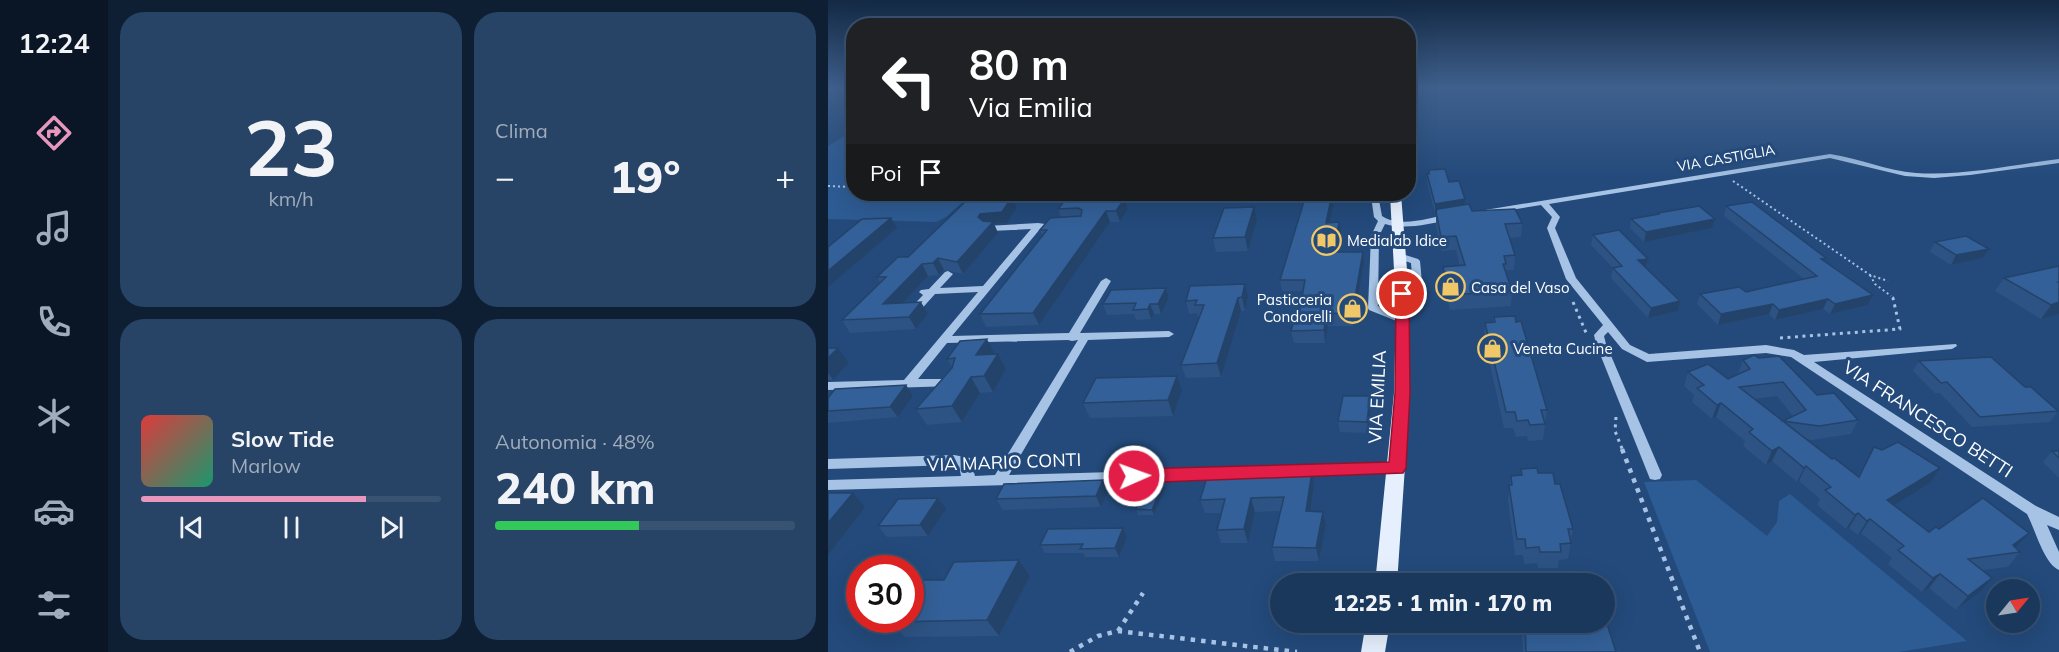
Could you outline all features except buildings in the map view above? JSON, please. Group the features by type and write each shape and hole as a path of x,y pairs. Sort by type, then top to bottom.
{"main road":[{"name":"VIA EMILIA","path":"1387,573 1402,393 1403,314 1395,201"},
{"path":"1373,652 1376,633"}],"street":[{"name":"VIA CASTIGLIA","path":"1475,213 1830,156 1853,158 1913,175 1957,175 2059,161"},
{"path":"1374,201 1378,217 1382,221 1397,224 1464,215"},
{"name":"VIA FRANCESCO BETTI","path":"1543,203 1556,217 1551,228 1571,279 1626,347 1647,358 1779,349 1802,359 2031,510 2059,524"},
{"path":"1382,221 1375,236 1373,308 1403,314"},
{"path":"908,383 986,289 1043,226 990,228"},
{"path":"912,312 928,291 948,274"},
{"path":"999,480 1078,338 1106,281"},
{"path":"928,291 986,289"},
{"path":"1608,326 1599,335 1601,344 1655,475"},
{"path":"945,340 1169,334"},
{"name":"VIA FRANCESCO BETTI","path":"1802,359 1952,346"},
{"path":"828,386 953,382"},
{"path":"828,464 954,460 965,462 969,481"},
{"path":"1282,472 1397,468"},
{"name":"VIA MARIO CONTI","path":"828,485 1237,473"},
{"name":"VIA FRANCESCO BETTI","path":"2031,510 2043,525 2048,548 2059,563"}],"path":[{"path":"1729,179 1870,275 1888,281"},
{"path":"828,186 846,187"},
{"path":"1570,295 1588,336"},
{"path":"1617,412 1615,431 1700,652"},
{"path":"1118,631 1143,593"},
{"path":"1070,652 1098,636 1118,631 1297,652"}],"shaded area":[{"path":"846,135 846,201 964,201 946,217 936,222 828,219 828,146"},
{"path":"1696,480 1767,536 1777,522 1779,501 1790,494 1967,641 1899,652 1710,652 1644,482"}],"place":[{"name":"Medialab Idice","path":"1326,240"},
{"name":"Casa del Vaso","path":"1450,287"},
{"name":"Pasticceria Condorelli","path":"1353,308"},
{"name":"Veneta Cucine","path":"1492,348"}],"route":[{"path":"1134,476 1397,468 1404,335 1402,294"}]}
